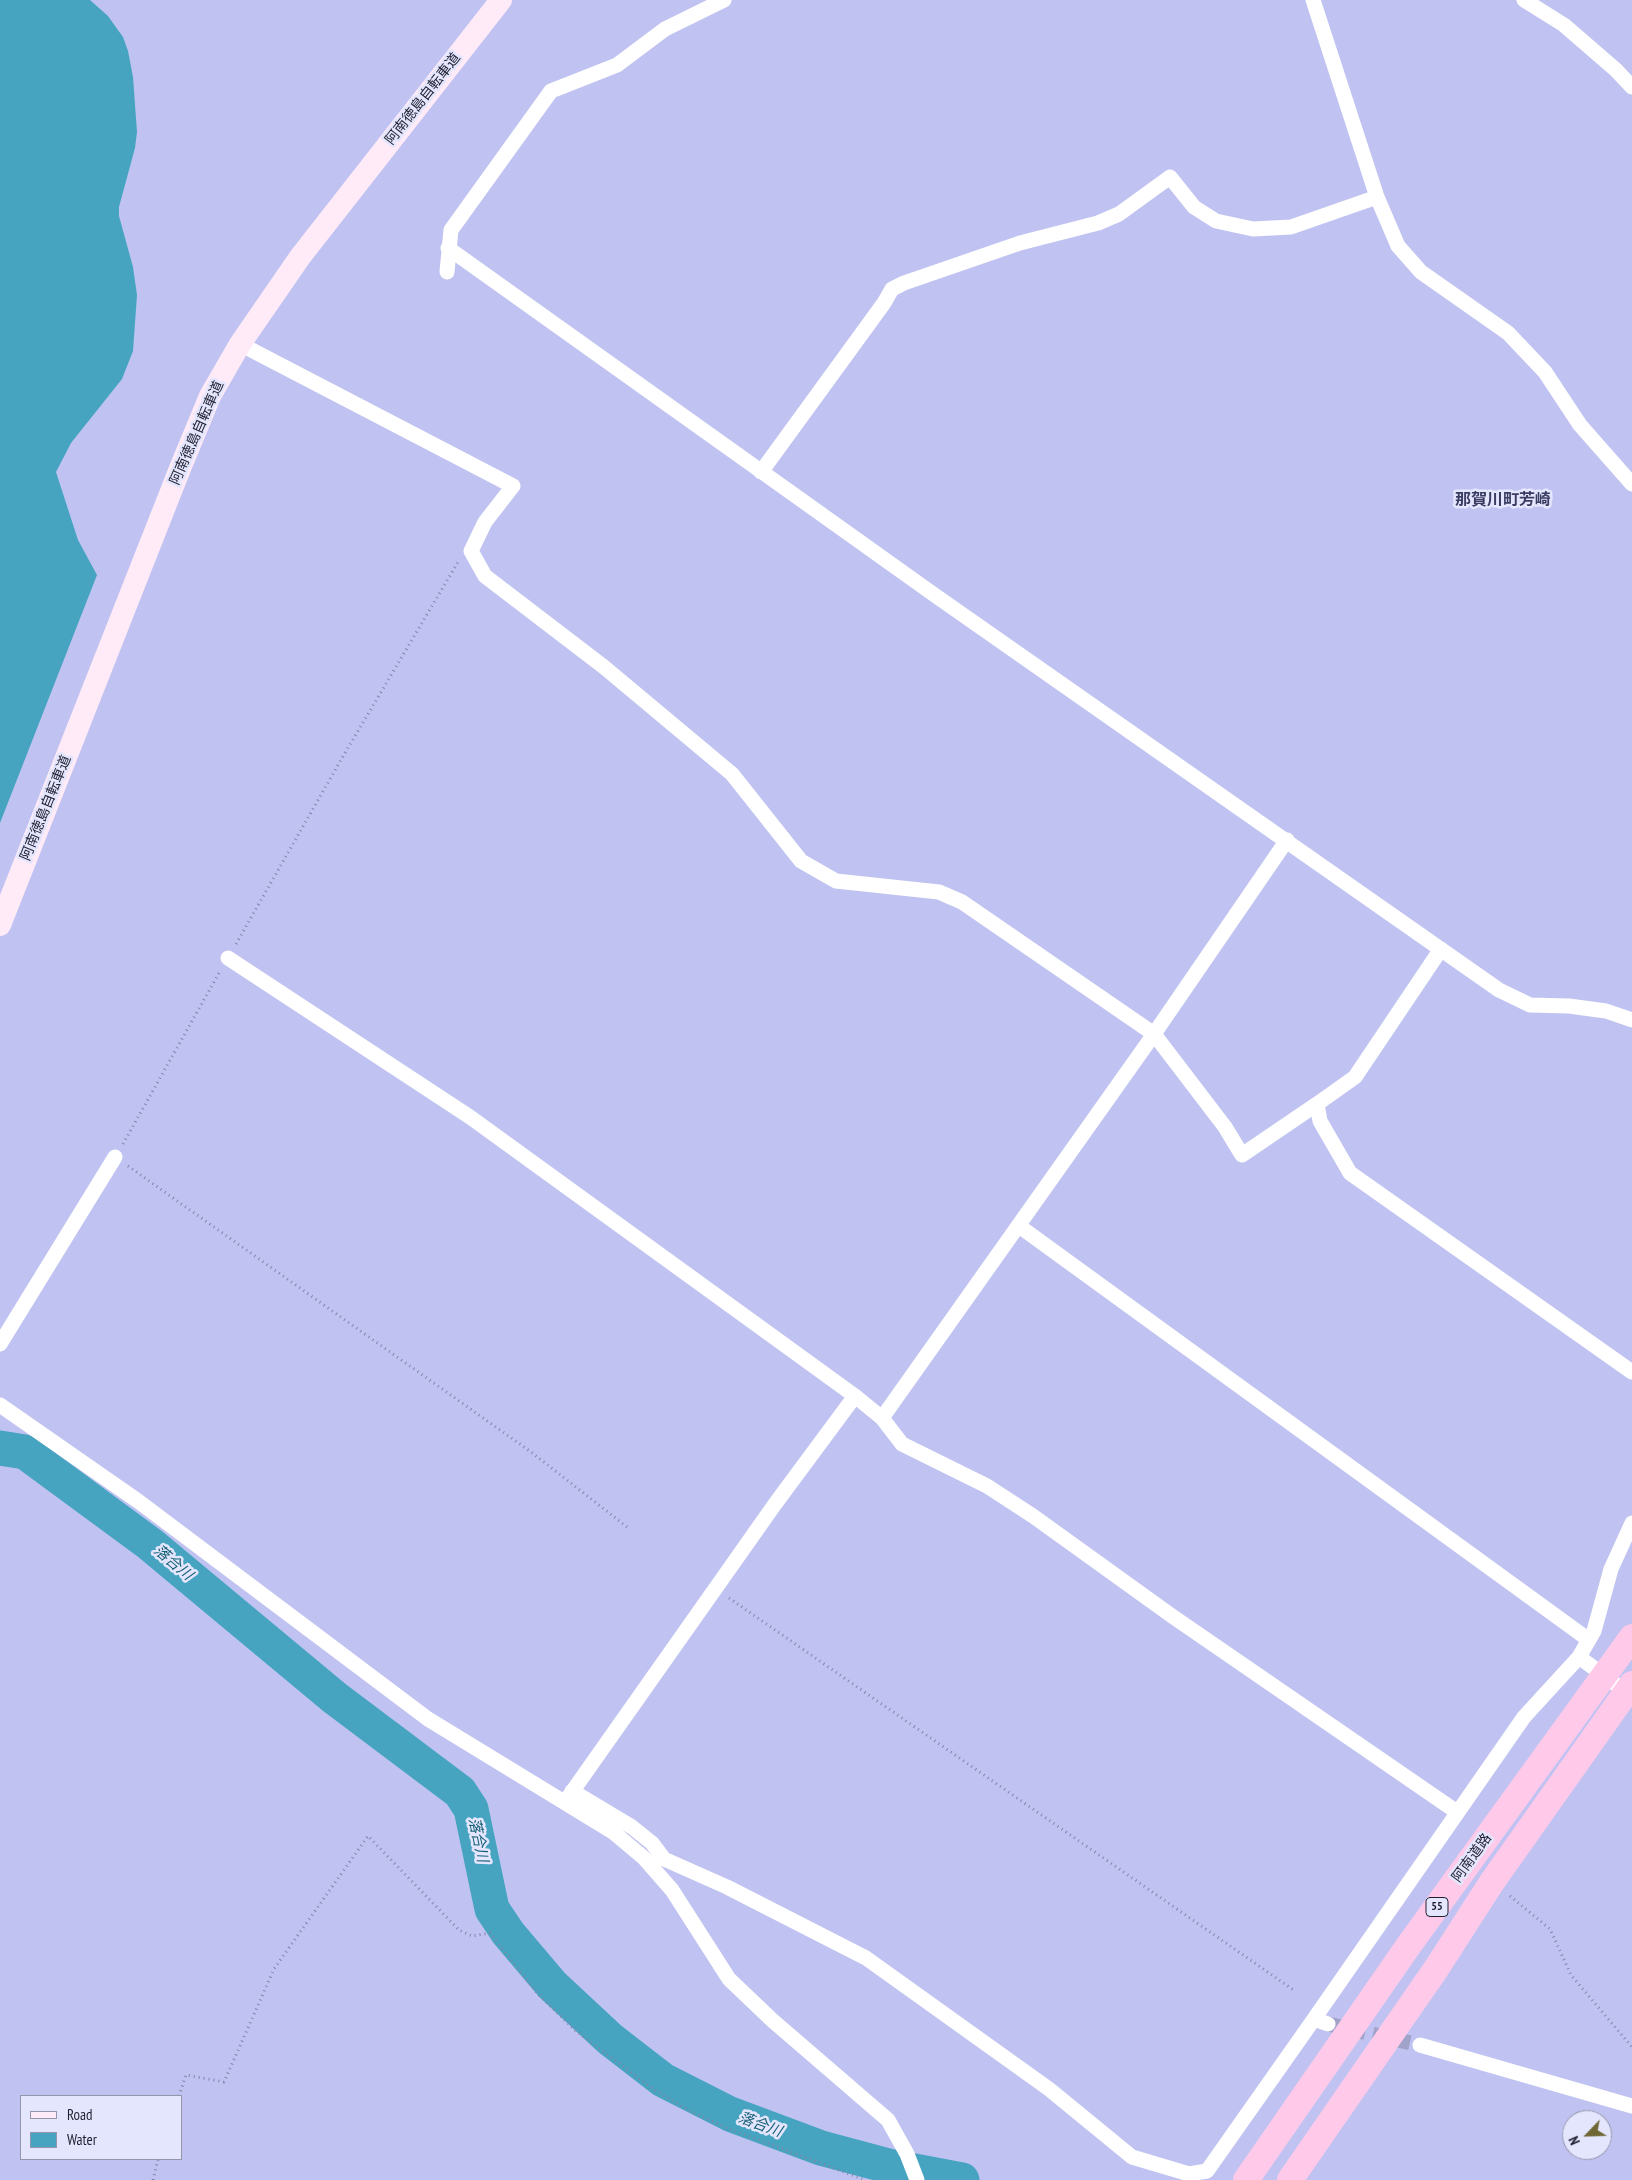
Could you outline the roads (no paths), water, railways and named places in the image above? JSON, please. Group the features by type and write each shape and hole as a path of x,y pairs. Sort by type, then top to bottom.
{"highway":[{"name":"阿南道路","path":"1246,2180 1409,1946 1632,1637"},
{"name":"55","path":"1290,2180 1436,1969 1492,1882 1629,1688"}],"main road":[{"name":"阿南徳島自転車道","path":"0,925 180,466 210,396 240,344 300,257 501,0"}],"street":[{"path":"447,272 451,230 551,91 617,65 666,29 724,0"},
{"path":"1313,0 1377,197 1398,246 1421,272 1508,333 1545,372 1580,425 1632,484"},
{"path":"1524,0 1564,25 1616,70 1632,87"},
{"path":"761,472 892,290 904,283 1020,243 1098,223 1120,214 1170,177 1194,207 1216,221 1253,229 1291,227 1377,197"},
{"path":"448,248 761,472 1499,990 1530,1005 1569,1006 1606,1011 1632,1020"},
{"path":"240,344 514,486 484,522 471,551 485,576 604,667 732,774 801,860 836,881 939,892 962,902 1154,1034 1225,1126 1242,1155 1355,1077 1441,949"},
{"path":"882,1418 1154,1034 1286,840"},
{"path":"228,958 470,1117 855,1396 882,1418 902,1444 987,1486 1033,1516 1172,1616 1457,1812"},
{"path":"1317,1104 1320,1121 1350,1173 1632,1372"},
{"path":"0,1344 115,1157"},
{"path":"1019,1226 1589,1640"},
{"path":"568,1797 770,1512 855,1396"},
{"path":"0,1405 138,1501 428,1719 568,1797 632,1827 652,1843 664,1858 727,1886 866,1958 1049,2089 1132,2157 1189,2174 1207,2171 1321,2022 1457,1812 1524,1717 1579,1657 1594,1631 1611,1569 1632,1523"},
{"path":"1579,1657 1605,1675 1629,1688"},
{"path":"568,1797 644,1858 672,1890 729,1979 772,2020 888,2120 907,2154 917,2180"},
{"path":"1420,2045 1632,2106"}],"water":[{"path":"0,0 90,0 108,16 123,37 133,77 137,132 135,148 119,207 119,216 133,267 137,295 133,351 122,379 71,443 56,472 78,540 97,575 0,823"}],"waterway":[{"name":"落合川","path":"0,1448 25,1452 150,1544 335,1698 460,1792 471,1809 492,1909 508,1933 552,1985 610,2039 663,2080 730,2114 821,2148 888,2166 962,2180"}],"tunnel":[{"path":"1328,2024 1420,2045"}],"district":[{"name":"那賀川町芳崎","path":"1503,500"}]}
